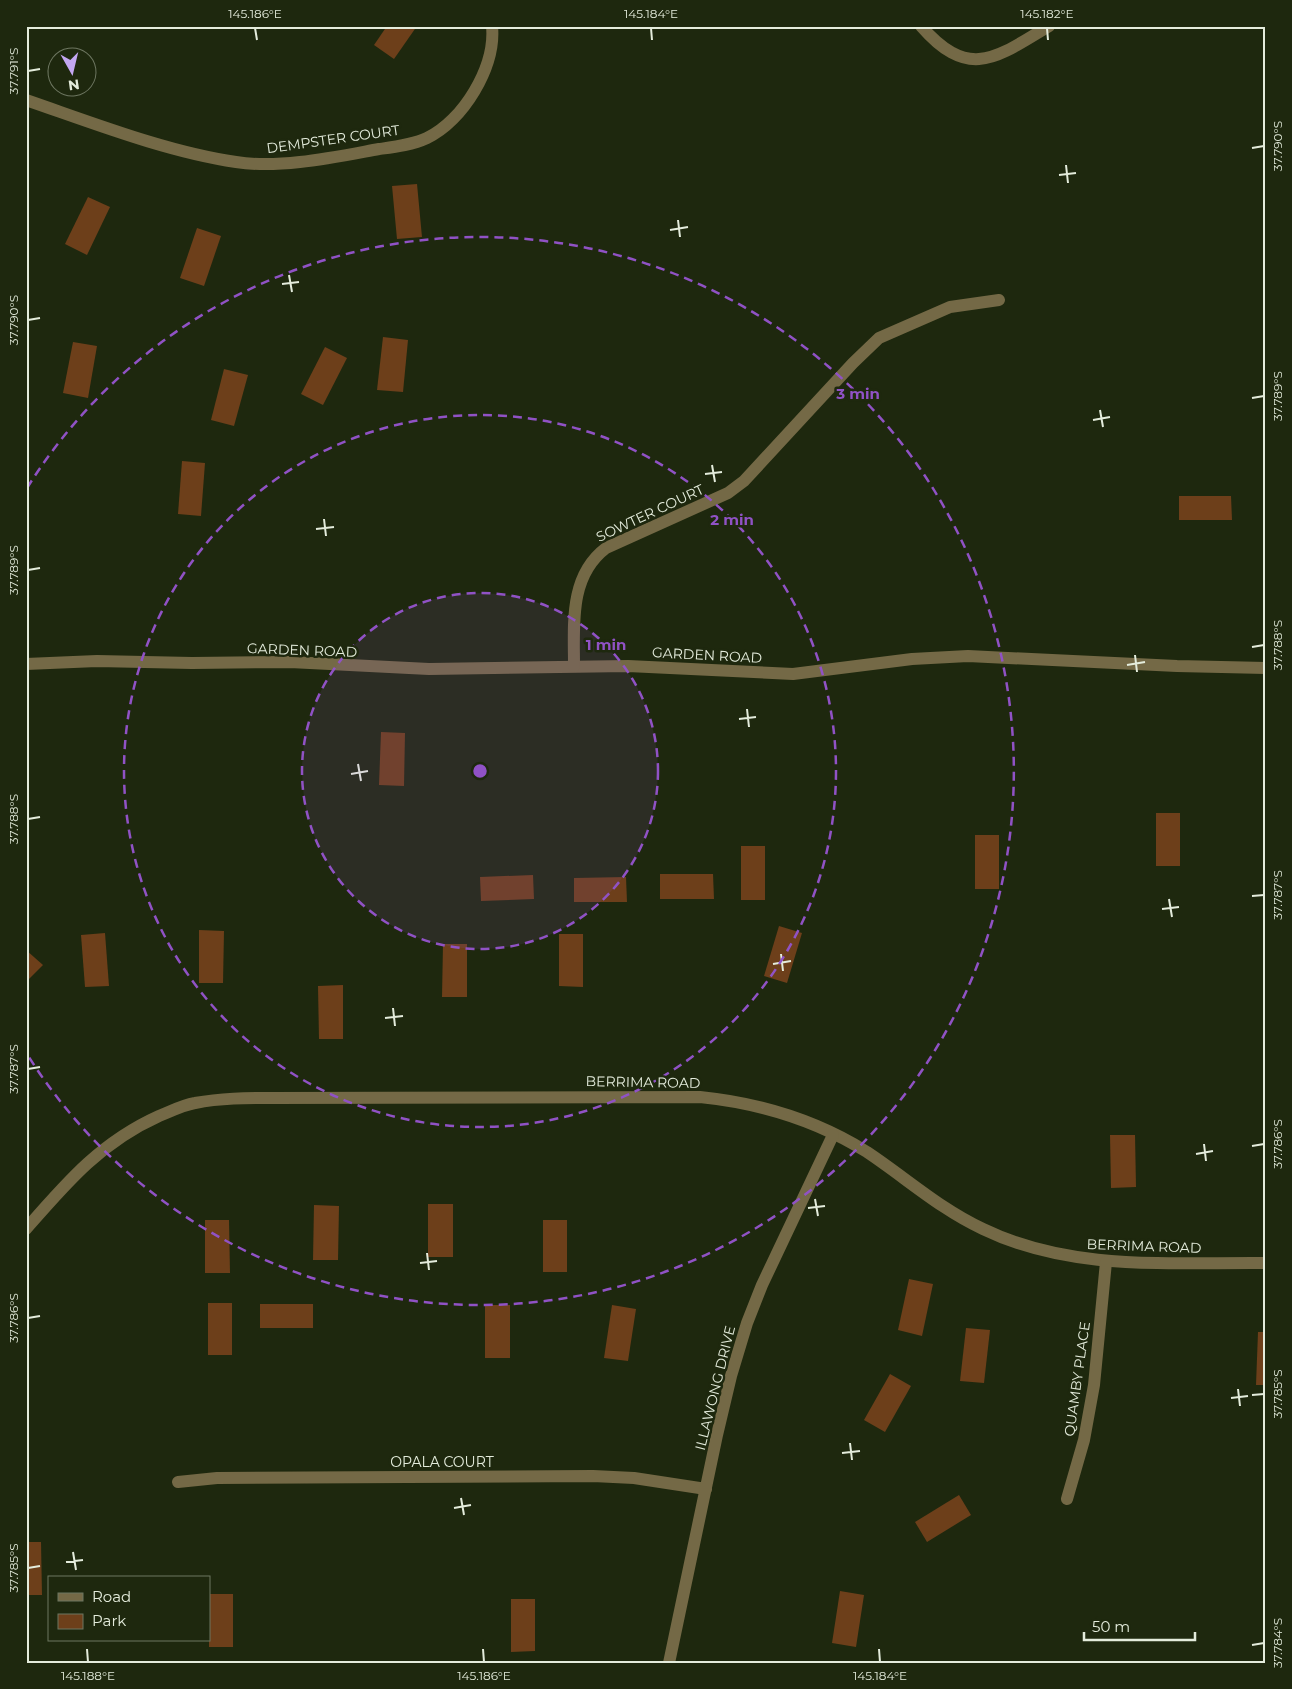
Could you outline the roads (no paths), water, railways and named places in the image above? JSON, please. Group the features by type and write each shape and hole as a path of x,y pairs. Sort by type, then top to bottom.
{"street":[{"name":"DEMPSTER COURT","path":"26,100 199,155 238,163 270,164 365,152 426,139 455,117 482,74 491,52 492,26"},
{"path":"921,26 937,44 950,54 963,59 992,57 1014,47 1049,26"},
{"name":"SOWTER COURT","path":"574,666 574,630 580,580 593,558 606,548 728,493 744,481 853,363 879,338 950,307 999,300"},
{"name":"GARDEN ROAD","path":"26,664 97,661 192,663 290,662 428,670 628,666 793,674 912,659 968,656 1178,666 1266,668"},
{"name":"BERRIMA ROAD","path":"26,1229 85,1164 112,1142 138,1126 193,1103 227,1099 531,1095 700,1097 736,1101 770,1108 804,1120 865,1151 919,1192 952,1213 984,1230 1024,1246 1106,1262 1163,1264 1266,1263"},
{"name":"ILLAWONG DRIVE","path":"669,1663 731,1376 747,1324 762,1286 833,1135"},
{"name":"QUAMBY PLACE","path":"1067,1499 1084,1440 1094,1385 1106,1262"},
{"name":"OPALA COURT","path":"178,1482 217,1478 593,1476 634,1478 706,1489"}]}
